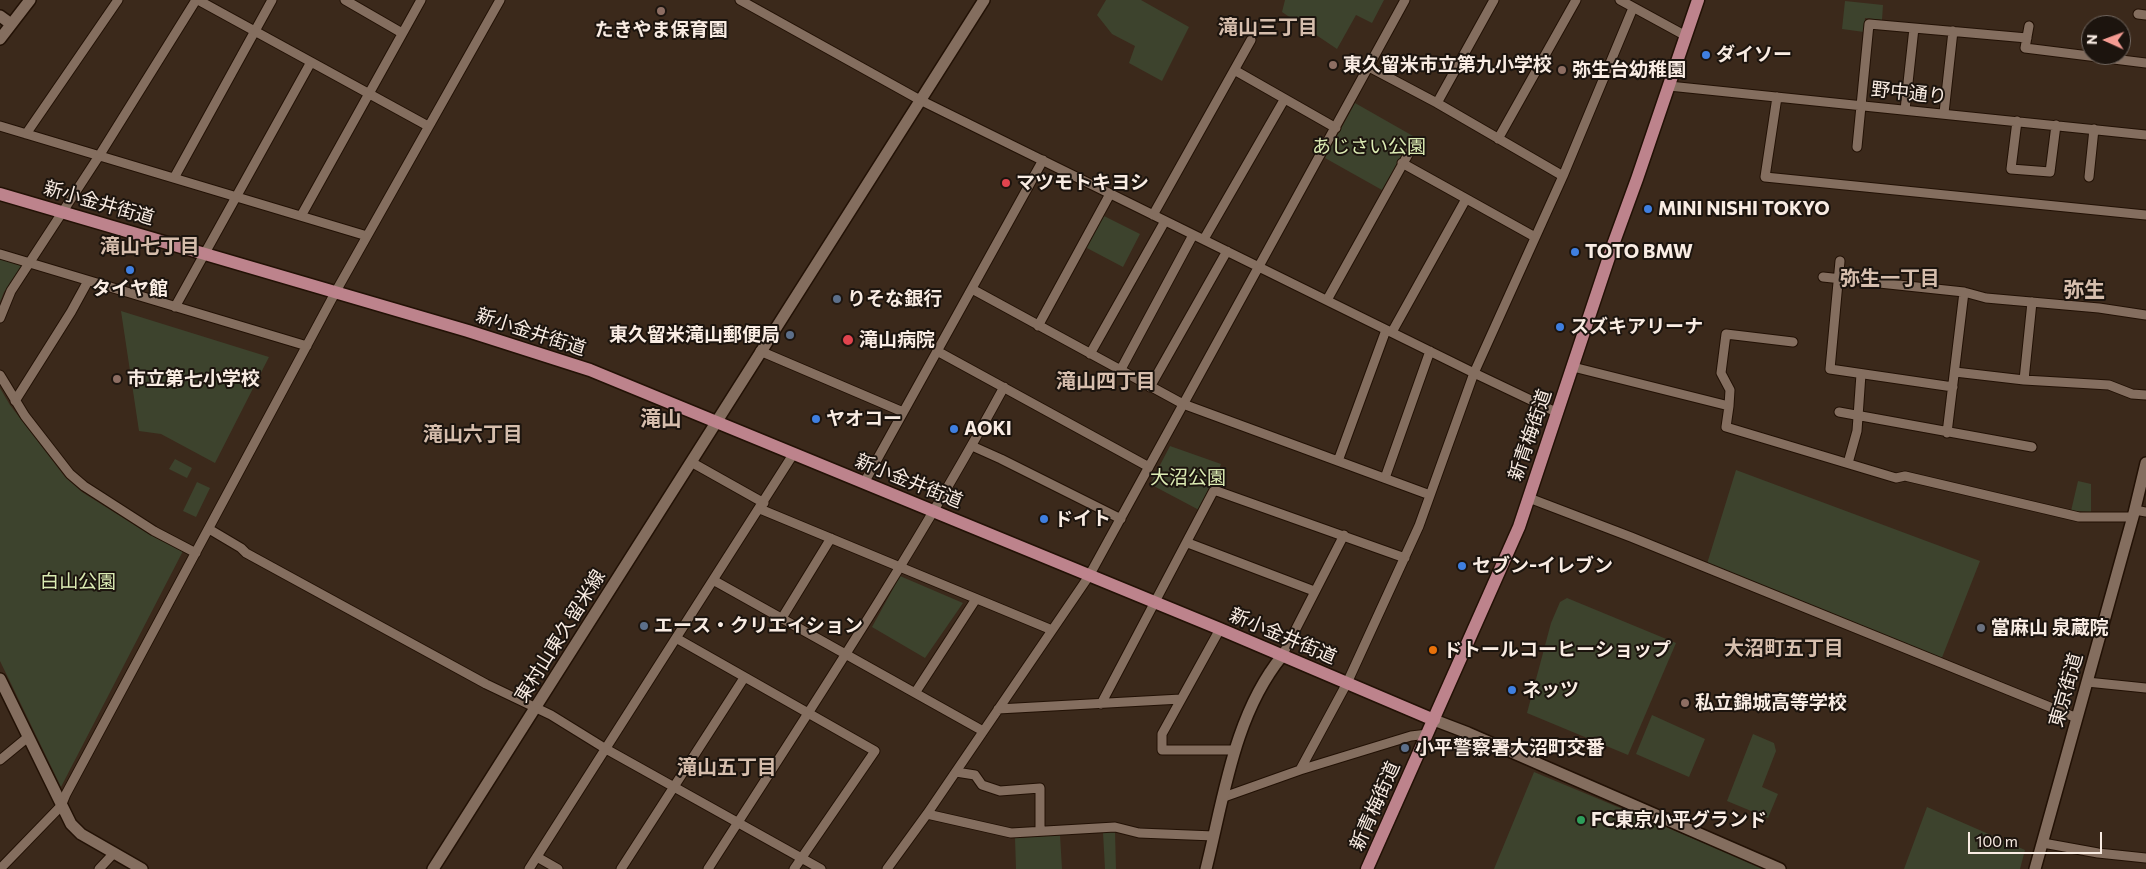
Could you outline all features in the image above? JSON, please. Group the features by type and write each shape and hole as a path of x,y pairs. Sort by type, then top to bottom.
{"main road":[{"path":"0,39 30,0"},
{"name":"東村山東久留米線","path":"433,869 984,0"},
{"name":"新青梅街道","path":"1367,869 1506,558 1529,498 1614,242 1698,0"},
{"path":"0,16 12,24"},
{"name":"新小金井街道","path":"0,194 204,252 335,293 468,331 590,370 1220,629 1434,720 1468,732 1780,869"},
{"name":"東京街道","path":"2035,869 2087,682 2138,513 2146,463"},
{"path":"1206,869 1242,725 1273,666 1282,656"},
{"path":"0,679 71,824 81,834 142,869"}],"street":[{"path":"26,134 118,0"},
{"path":"0,318 11,291 197,0 428,126"},
{"path":"174,178 272,0"},
{"path":"345,0 402,33"},
{"path":"301,216 420,0"},
{"path":"0,869 62,806 70,785 335,293 500,0"},
{"path":"740,0 920,100 1558,413"},
{"path":"887,869 928,814 1088,576 1406,0"},
{"path":"1437,104 1494,0"},
{"path":"1498,139 1576,0"},
{"path":"1620,0 1686,36"},
{"path":"1300,770 1347,683 1405,558 1474,373 1563,176 1634,8"},
{"path":"1857,147 1869,24 2027,38"},
{"path":"2028,26 2025,48 2146,62"},
{"path":"1905,110 1914,28"},
{"path":"1944,113 1953,31"},
{"path":"1154,215 1236,71 1251,40"},
{"path":"175,307 311,62"},
{"path":"1369,67 1563,176"},
{"path":"1236,71 1336,128"},
{"name":"野中通り","path":"1669,86 2146,135"},
{"path":"1777,97 1765,177 2146,215"},
{"path":"1204,240 1284,100"},
{"path":"2018,122 2010,169 2050,172 2056,125"},
{"path":"0,126 367,236"},
{"path":"2089,177 2094,130"},
{"path":"1327,300 1415,142"},
{"path":"864,483 1043,160"},
{"path":"1402,163 1535,236"},
{"path":"1038,326 1110,194"},
{"path":"1338,461 1389,331 1466,199"},
{"path":"1090,354 1165,221"},
{"path":"1120,370 1194,234"},
{"path":"1150,387 1227,251"},
{"path":"0,254 307,346"},
{"path":"1840,261 1830,370 1953,387"},
{"path":"1823,277 1964,292 1986,298 2099,308 2146,315"},
{"path":"15,401 71,312 88,281"},
{"path":"972,289 1183,404 1430,495"},
{"path":"1947,433 1964,292"},
{"path":"2024,380 2032,302"},
{"path":"1793,342 1726,334 1721,372 1730,390 1726,428 1896,478 1905,476 2079,517 2138,513"},
{"path":"760,351 903,412"},
{"path":"937,351 1149,467"},
{"path":"1385,478 1430,351"},
{"path":"1573,367 1729,406"},
{"path":"1955,372 2024,380 2109,385 2132,394 2146,395"},
{"path":"1848,463 1857,431 1861,374"},
{"path":"0,375 24,416 70,474 84,486 154,531 196,553"},
{"path":"708,869 901,567 972,446 1004,387"},
{"path":"1840,412 2032,447"},
{"path":"972,446 1121,519"},
{"path":"530,869 794,453"},
{"path":"690,462 762,506 831,538 1052,630"},
{"path":"1101,704 1154,602 1188,543 1214,490 1405,558"},
{"path":"1529,498 1631,537 2077,718"},
{"path":"209,529 234,543 246,553 486,684 535,707 820,869"},
{"path":"1282,656 1344,535"},
{"path":"782,618 831,538"},
{"path":"1188,543 1314,592"},
{"path":"713,580 983,731"},
{"path":"915,693 976,599"},
{"path":"1220,629 1162,734 1162,750 1235,750"},
{"path":"676,638 875,751 794,869"},
{"path":"621,869 744,678"},
{"path":"2087,682 2146,688"},
{"path":"998,709 1181,699"},
{"path":"1224,796 1300,770 1412,736 1428,734"},
{"path":"0,760 28,737"},
{"path":"956,772 975,775 982,785 1000,791 1040,788 1040,831"},
{"path":"928,814 1011,833 1116,828 1139,833 1214,836"},
{"path":"2043,843 2098,853 2146,858"},
{"path":"99,869 114,853"},
{"path":"537,857 558,869"}],"green space":[{"path":"1106,0 1141,0 1189,27 1162,81 1129,63 1135,46 1112,34 1097,15"},
{"path":"1285,0 1384,0 1372,23 1356,15 1337,49 1282,12"},
{"path":"1845,1 1883,5 1882,20 1865,18 1864,32 1842,29"},
{"name":"あじさい公園","path":"1355,103 1413,136 1382,190 1325,158"},
{"path":"1102,215 1140,234 1123,267 1085,247"},
{"path":"0,259 24,266 4,292 0,302"},
{"path":"121,311 269,357 215,463 161,434 139,431"},
{"name":"白山公園","path":"0,388 10,405 65,477 82,492 152,536 183,551 61,787 0,661"},
{"name":"大沼公園","path":"1170,446 1221,464 1213,487 1199,510 1150,484"},
{"path":"175,459 192,468 187,478 169,469"},
{"path":"1736,470 1980,561 1941,660 1706,567"},
{"path":"2078,481 2091,484 2091,512 2071,511"},
{"path":"197,482 210,488 196,517 183,511"},
{"path":"900,576 963,603 925,658 872,627"},
{"path":"1567,598 1676,643 1628,755 1527,713 1551,623 1560,602"},
{"path":"1652,715 1705,739 1689,777 1636,754"},
{"path":"1753,734 1774,743 1776,751 1762,787 1778,794 1768,818 1727,801"},
{"name":"FC東京小平グランド","path":"1534,772 1764,868 1764,869 1494,869"},
{"path":"1927,807 2025,850 2020,869 1904,869"},
{"path":"1115,831 1116,869 1105,869 1103,832"},
{"path":"1060,835 1062,869 1016,869 1015,838"}],"place":[{"name":"たきやま保育園","path":"661,11"},
{"name":"ダイソー","path":"1706,55"},
{"name":"東久留米市立第九小学校","path":"1333,65"},
{"name":"弥生台幼稚園","path":"1562,70"},
{"name":"マツモトキヨシ","path":"1006,183"},
{"name":"MINI NISHI TOKYO","path":"1648,209"},
{"name":"TOTO BMW","path":"1575,252"},
{"name":"タイヤ館","path":"130,270"},
{"name":"りそな銀行","path":"837,299"},
{"name":"スズキアリーナ","path":"1560,327"},
{"name":"東久留米滝山郵便局","path":"790,335"},
{"name":"滝山病院","path":"848,340"},
{"name":"市立第七小学校","path":"117,379"},
{"name":"ヤオコー","path":"816,419"},
{"name":"AOKI","path":"954,429"},
{"name":"ドイト","path":"1044,519"},
{"name":"セブン-イレブン","path":"1462,566"},
{"name":"エース・クリエイション","path":"644,626"},
{"name":"當麻山 泉蔵院","path":"1981,628"},
{"name":"ドトールコーヒーショップ","path":"1433,650"},
{"name":"ネッツ","path":"1512,690"},
{"name":"私立錦城高等学校","path":"1685,703"},
{"name":"小平警察署大沼町交番","path":"1405,748"},
{"name":"FC東京小平グランド","path":"1581,820"}],"district":[{"name":"滝山三丁目","path":"1268,27"},
{"name":"滝山七丁目","path":"150,246"},
{"name":"弥生一丁目","path":"1890,278"},
{"name":"弥生","path":"2084,290"},
{"name":"滝山四丁目","path":"1106,381"},
{"name":"滝山","path":"661,419"},
{"name":"滝山六丁目","path":"473,434"},
{"name":"大沼町五丁目","path":"1784,648"},
{"name":"滝山五丁目","path":"727,767"}]}
